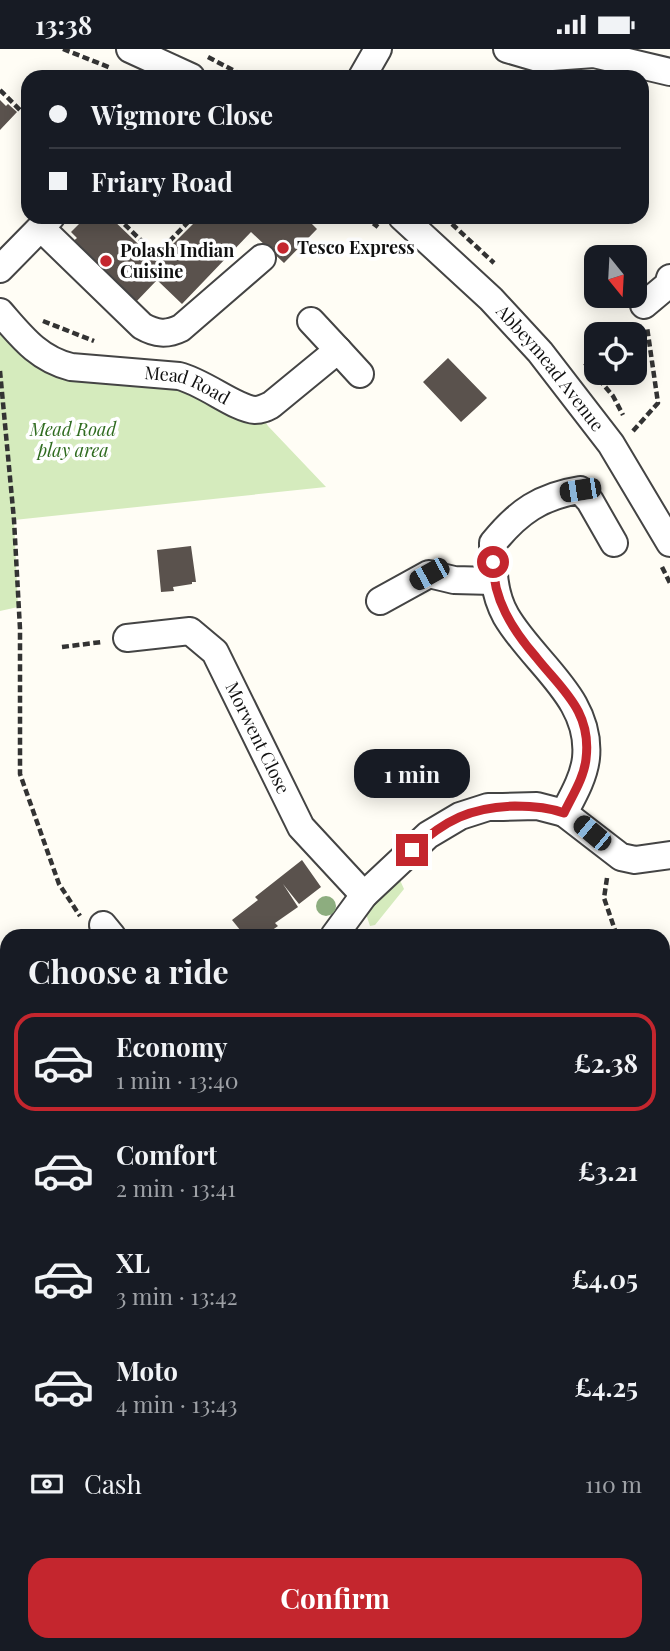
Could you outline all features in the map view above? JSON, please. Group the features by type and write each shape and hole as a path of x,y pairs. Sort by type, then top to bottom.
{"street":[{"path":"130,49 195,65"},
{"path":"366,70 378,49"},
{"path":"507,49 535,67 594,54 670,72"},
{"path":"0,269 45,224"},
{"path":"47,224 142,326 153,332 173,332 181,328 262,258"},
{"name":"Abbeymead Avenue","path":"393,225 491,299 540,352 611,444 664,551"},
{"path":"648,302 668,285 670,278"},
{"name":"Mead Road","path":"0,312 38,353 54,363 71,367 180,376 200,382 245,409 258,410 281,398 338,350"},
{"path":"311,321 360,374"},
{"path":"564,813 581,778 586,760 583,722 576,705 505,615 493,581 493,543 524,511 558,493 580,490 590,501 614,543"},
{"path":"380,601 429,574 454,580 493,581"},
{"name":"Morwent Close","path":"127,639 190,631 215,652 301,827 364,895"},
{"path":"339,929 364,895 428,835 460,816 488,807 537,806 564,813 621,857 635,860 670,855"}],"path":[{"path":"63,49 113,69"},
{"path":"195,65 216,70"},
{"path":"0,90 20,110"},
{"path":"124,224 156,255 186,224"},
{"path":"611,444 633,431 657,403 644,308"},
{"path":"37,318 98,343"},
{"path":"0,371 14,520 20,629 20,774 64,895 100,927"},
{"path":"664,551 670,583"},
{"path":"62,647 127,639"},
{"path":"614,929 605,905 604,891 610,872 621,857"}],"green space":[{"name":"Mead Road play area","path":"0,312 25,340 108,370 258,410 268,426 326,487 14,520 18,607 0,611"},
{"path":"399,878 404,889 375,925 370,926 366,914"}],"building":[{"path":"0,100 17,112 0,130"},
{"path":"79,224 117,224 156,261 193,224 312,224 317,229 284,263 251,232 182,304 157,280 134,304 71,243 77,238 71,232"},
{"path":"448,358 487,398 461,422 423,382"},
{"path":"191,546 196,582 173,587 174,591 161,592 157,550"},
{"path":"302,860 321,887 299,904 283,884 298,907 275,923 278,926 274,929 239,929 232,920 258,900 255,897"}],"place":[{"name":"Tesco Express","path":"283,248"},
{"name":"Polash Indian Cuisine","path":"106,261"}],"route":[{"path":"412,850 428,835 474,810 488,807 537,806 564,813 581,778 586,760 583,722 566,691 536,657 505,615 493,581 493,562"}]}
